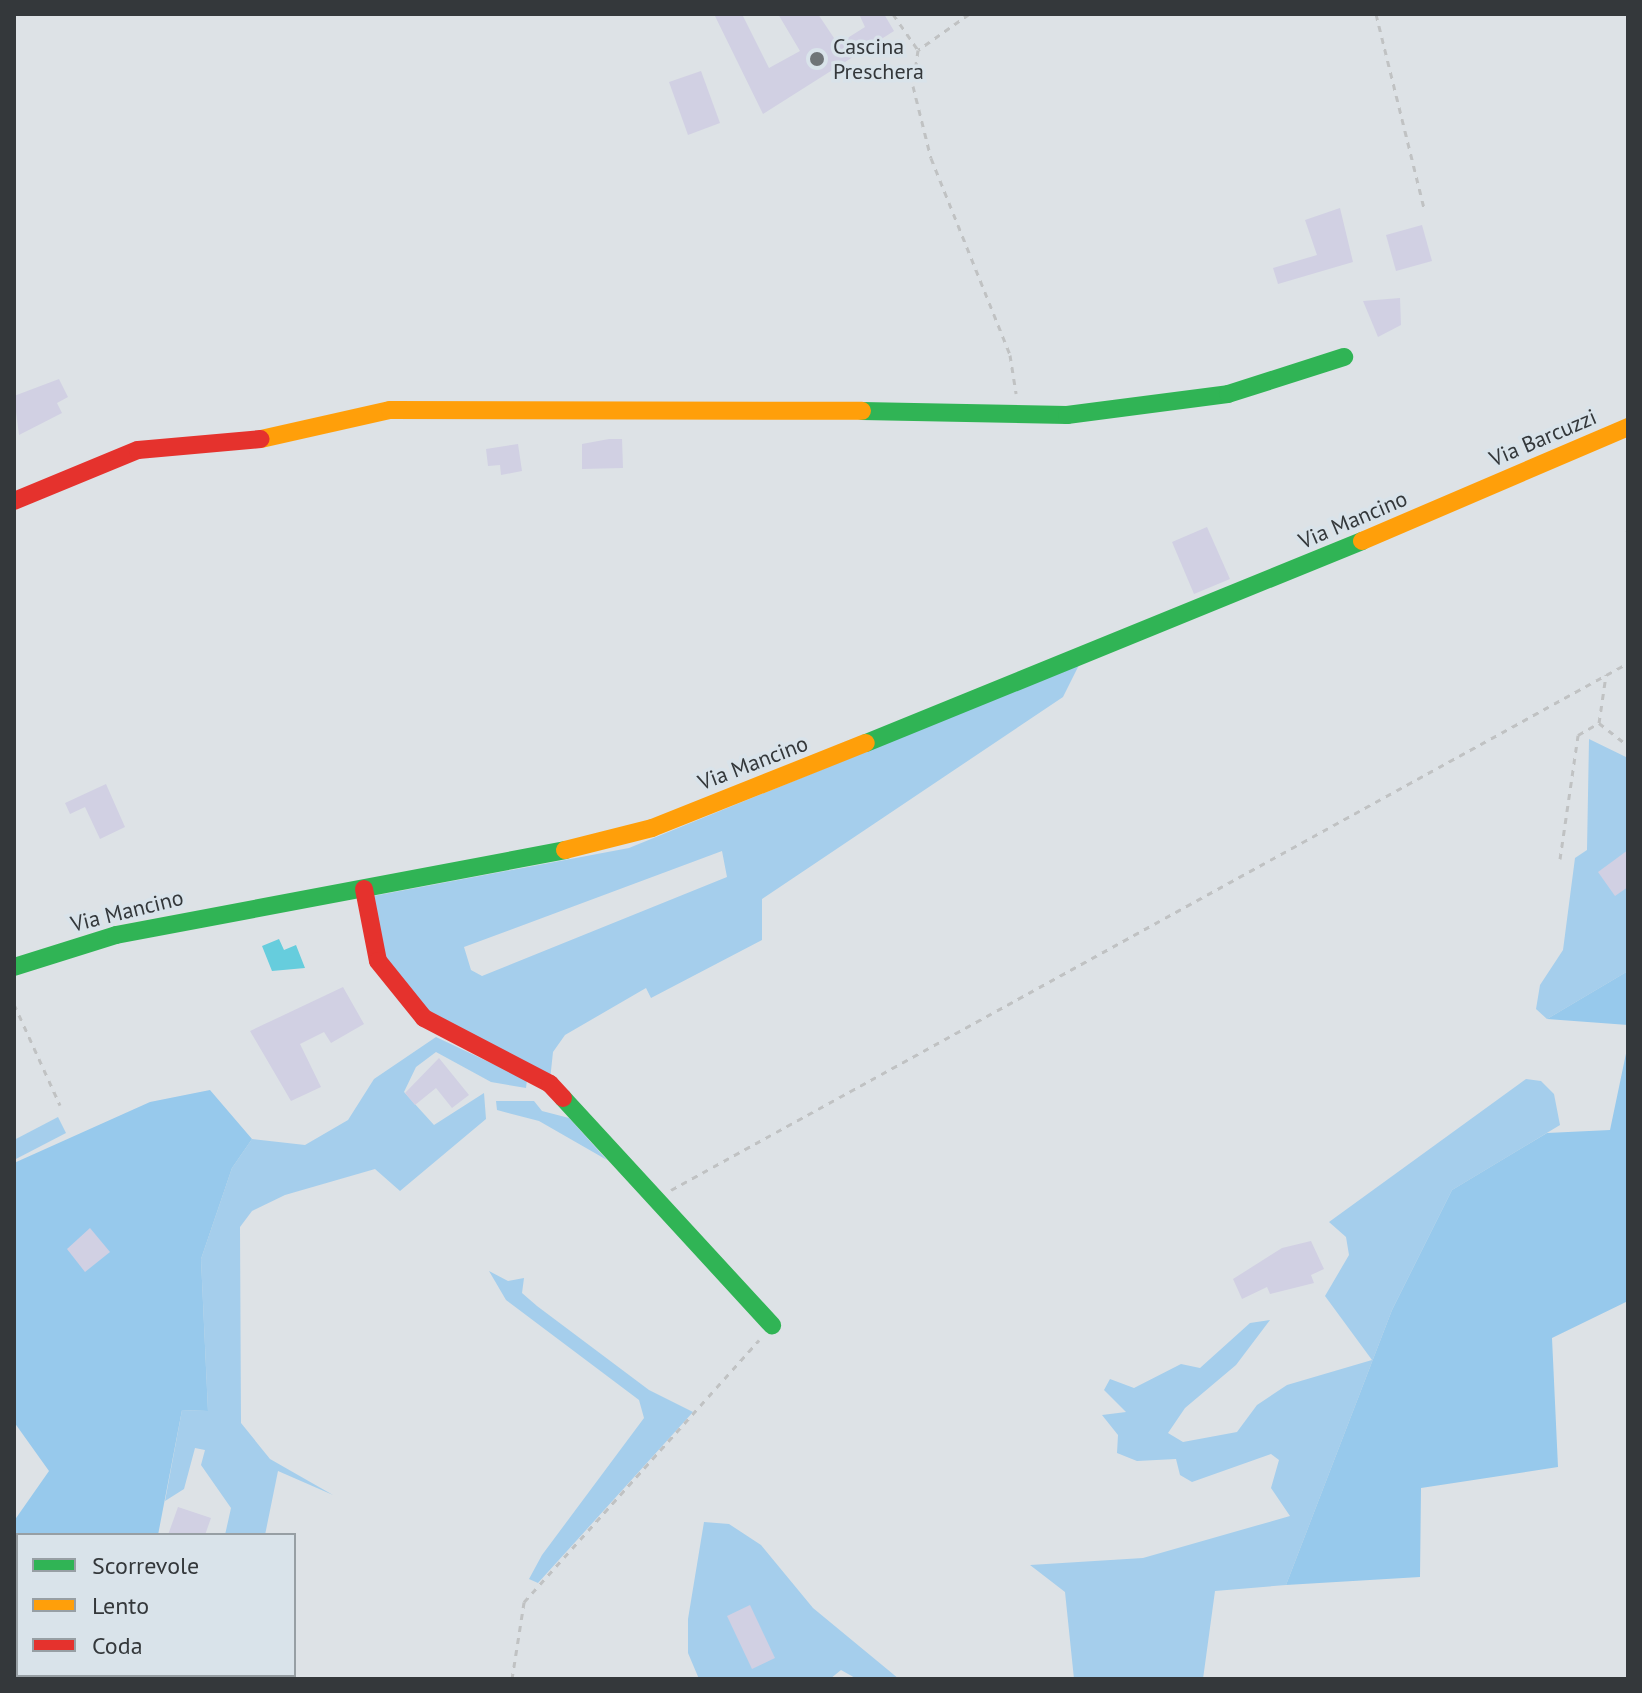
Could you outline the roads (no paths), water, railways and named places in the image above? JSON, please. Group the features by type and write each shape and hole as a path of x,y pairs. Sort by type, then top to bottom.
{"street":[{"path":"14,501 138,450 288,436 390,410 1018,409 1067,415 1168,406 1344,357"},
{"name":"Via Barcuzzi","path":"1477,493 1628,427"},
{"name":"Via Mancino","path":"14,967 116,935 364,889 652,828 1477,493"},
{"path":"364,889 378,961 424,1018 550,1084 772,1325"}],"place":[{"name":"Cascina Preschera","path":"817,59"}]}
